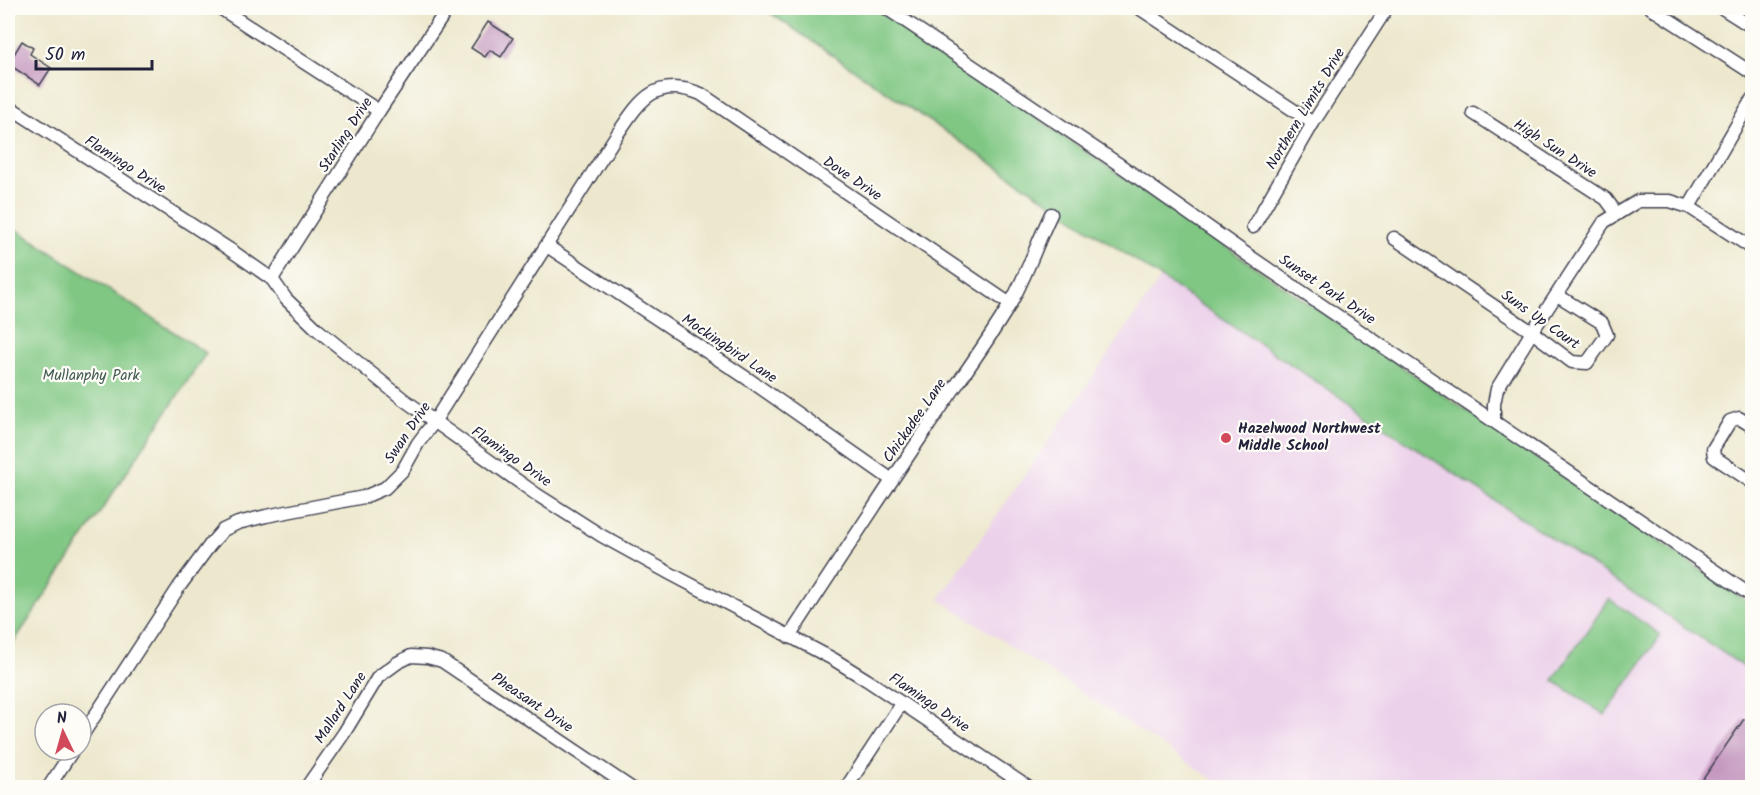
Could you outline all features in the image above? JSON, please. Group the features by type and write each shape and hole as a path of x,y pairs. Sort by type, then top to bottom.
{"street":[{"path":"220,8 379,111"},
{"name":"Starling Drive","path":"272,279 448,8"},
{"name":"Sunset Park Drive","path":"886,8 1752,596"},
{"path":"1139,8 1313,123"},
{"name":"Northern Limits Drive","path":"1253,227 1313,123 1387,8"},
{"path":"1651,8 1752,73"},
{"path":"1722,8 1752,27"},
{"name":"Swan Drive","path":"93,719 179,587 223,530 238,523 266,516 364,497 385,488 403,470 418,443 434,422 614,139 640,102 656,91 673,87"},
{"name":"Dove Drive","path":"673,87 689,89 701,94 1010,304"},
{"path":"1689,207 1752,99"},
{"name":"Flamingo Drive","path":"8,106 272,279 286,299 318,330 403,399 536,494 602,536 867,680 1029,788"},
{"name":"High Sun Drive","path":"1473,113 1606,199 1617,214"},
{"path":"1494,421 1497,389 1604,222 1638,201 1670,201 1689,207 1752,248"},
{"name":"Chickadee Lane","path":"789,637 1010,304 1026,274 1051,214"},
{"name":"Suns Up Court","path":"1394,238 1572,362 1587,363 1607,335 1602,323 1557,295"},
{"name":"Mockingbird Lane","path":"547,246 720,360 892,480"},
{"path":"1752,426 1739,418 1730,422 1713,449 1714,457 1752,482"},
{"name":"Mallard Lane","path":"306,788 344,733 378,677 411,656"},
{"name":"Pheasant Drive","path":"411,656 442,661 631,788"},
{"path":"846,788 901,704"},
{"path":"48,788 64,762"}],"shaded area":[{"name":"Hazelwood Northwest Middle School","path":"1161,278 1752,672 1752,787 1225,787 939,599"}],"green space":[{"path":"763,8 875,8 1752,605 1752,672 1161,278"},
{"name":"Mullanphy Park","path":"8,224 206,353 8,651"},
{"path":"1609,599 1661,635 1605,715 1553,680"}],"building":[{"path":"488,22 513,38 501,57 490,50 485,57 471,48"},
{"path":"22,41 33,48 30,54 51,68 40,85 8,64"},
{"path":"1744,719 1752,725 1752,788 1697,788"}],"place":[{"name":"Hazelwood Northwest Middle School","path":"1226,438"}]}
